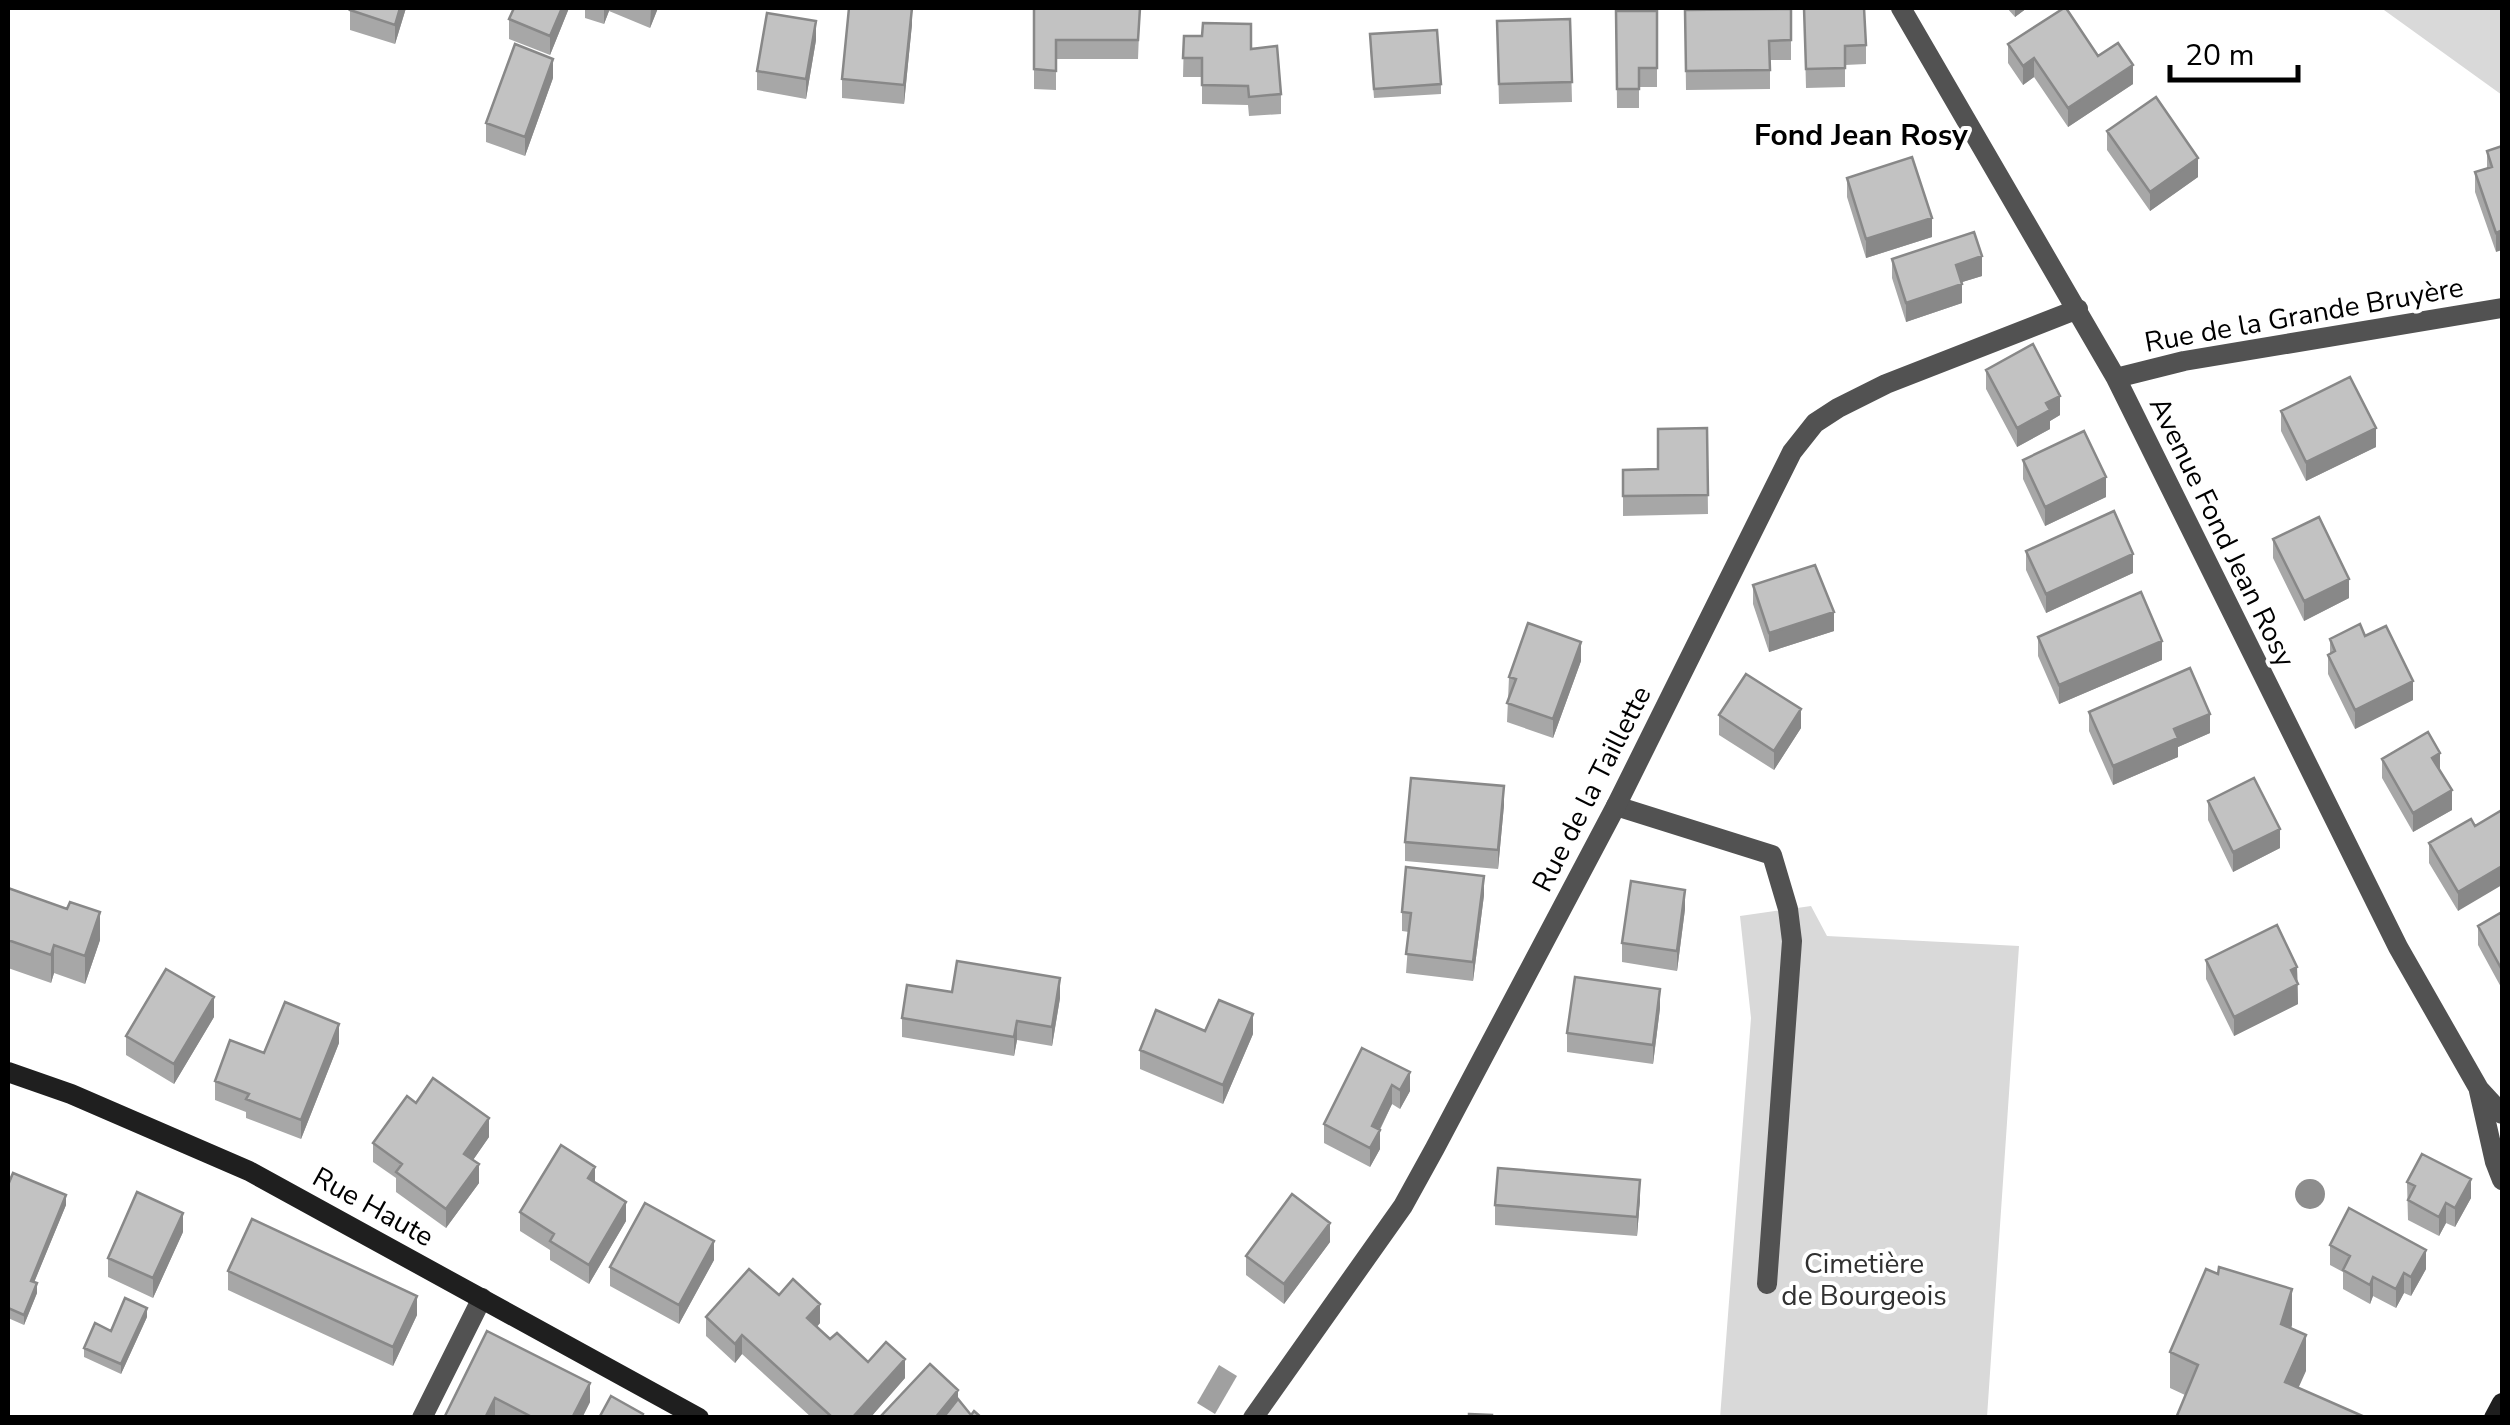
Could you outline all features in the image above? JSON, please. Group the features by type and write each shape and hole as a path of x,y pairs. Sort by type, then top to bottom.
{"street":[{"name":"Avenue Fond Jean Rosy","path":"1900,8 2078,308 2354,862 2479,1089 2502,1114"},
{"name":"Rue de la Taillette","path":"1253,1418 1403,1206 1616,806 1792,452 1815,422 1886,384 2078,308"},
{"name":"Rue de la Grande Bruyère","path":"2116,378 2184,361 2502,308"},
{"path":"1616,806 1772,856 1788,909 1792,941 1767,1284"},
{"name":"Rue Haute","path":"8,1072 71,1094 249,1171 700,1418"},
{"name":"Avenue Fond Jean Rosy","path":"2479,1089 2502,1180"},
{"path":"422,1418 482,1298"},
{"path":"2494,1418 2502,1403"}],"green space":[{"path":"2502,8 2502,95 2384,10"},
{"name":"Cimetière de Bourgeois","path":"1811,906 1827,936 2019,946 1987,1417 1720,1418 1751,1018 1740,916"}],"shaded area":[{"path":"1219,1365 1237,1376 1215,1414 1197,1403"}],"building":[{"path":"351,8 400,8 395,25"},
{"path":"514,8 562,8 550,36 509,19"},
{"path":"849,8 912,8 904,85 842,79"},
{"path":"1034,8 1140,8 1138,40 1056,40 1056,71 1034,69"},
{"path":"1804,8 1864,8 1866,45 1845,46 1845,68 1806,69"},
{"path":"2064,8 2098,56 2118,43 2133,65 2068,108 2034,58 2023,66 2008,44"},
{"path":"1791,9 1791,40 1769,41 1770,70 1686,71 1685,10"},
{"path":"1616,11 1657,11 1657,68 1639,68 1639,89 1617,89"},
{"path":"767,13 816,21 806,79 757,71"},
{"path":"1570,19 1572,82 1499,84 1497,21"},
{"path":"1203,23 1251,24 1251,49 1277,46 1281,94 1249,97 1248,86 1202,85 1202,58 1183,58 1184,36 1202,36"},
{"path":"1437,30 1441,84 1374,89 1370,34"},
{"path":"515,44 553,59 525,137 486,123"},
{"path":"2156,97 2198,158 2150,192 2107,131"},
{"path":"2502,146 2502,230 2496,233 2475,172 2492,167 2487,151"},
{"path":"1912,157 1932,218 1866,239 1847,178"},
{"path":"1974,232 1982,256 1956,265 1962,284 1906,303 1892,259"},
{"path":"2033,344 2060,396 2046,403 2050,410 2017,428 1986,370"},
{"path":"2350,377 2376,428 2306,462 2281,411"},
{"path":"1707,428 1708,495 1623,496 1623,470 1658,469 1658,429"},
{"path":"2084,431 2106,477 2045,507 2023,460"},
{"path":"2114,511 2133,554 2046,594 2026,551"},
{"path":"2319,517 2349,579 2304,601 2273,539"},
{"path":"1815,565 1834,612 1769,633 1753,585"},
{"path":"2141,592 2162,641 2059,685 2038,637"},
{"path":"1528,623 1581,642 1553,719 1507,703 1516,679 1509,677"},
{"path":"2360,624 2365,636 2386,626 2413,681 2355,710 2328,655 2335,651 2330,639"},
{"path":"2190,668 2210,714 2174,729 2178,738 2113,766 2089,712"},
{"path":"1746,674 1801,709 1774,751 1719,715"},
{"path":"2428,732 2440,753 2432,758 2452,790 2413,813 2382,759"},
{"path":"1411,778 1504,786 1498,850 1405,842"},
{"path":"2254,778 2280,829 2233,852 2208,801"},
{"path":"2502,810 2502,866 2458,892 2429,843 2471,819 2475,826"},
{"path":"1406,867 1484,876 1473,962 1406,954 1411,913 1402,912"},
{"path":"1631,881 1685,890 1677,951 1622,943"},
{"path":"8,888 67,909 70,902 100,912 85,956 54,945 51,955 8,940"},
{"path":"2502,912 2502,970 2478,926"},
{"path":"2277,925 2297,967 2291,970 2298,984 2234,1017 2206,960"},
{"path":"957,961 1060,978 1052,1027 1017,1021 1014,1037 902,1018 907,985 952,992"},
{"path":"166,969 214,997 174,1064 126,1036"},
{"path":"1575,977 1660,989 1653,1045 1567,1033"},
{"path":"1219,1000 1253,1014 1223,1085 1140,1050 1156,1010 1205,1031"},
{"path":"285,1002 339,1024 301,1120 246,1099 249,1094 215,1081 230,1040 264,1053"},
{"path":"1362,1048 1410,1072 1400,1090 1392,1085 1372,1126 1380,1130 1370,1148 1324,1124"},
{"path":"433,1078 489,1118 464,1154 479,1164 446,1209 396,1172 402,1164 373,1143 407,1096 416,1103"},
{"path":"561,1145 595,1167 588,1178 626,1202 589,1265 550,1241 554,1234 520,1212"},
{"path":"2422,1154 2471,1179 2455,1208 2446,1203 2439,1217 2408,1200 2415,1186 2407,1182"},
{"path":"1498,1168 1640,1180 1637,1217 1495,1205"},
{"path":"13,1173 66,1195 31,1281 37,1283 24,1315 8,1308 8,1185"},
{"path":"137,1192 183,1213 153,1278 108,1258"},
{"path":"1292,1194 1330,1223 1284,1284 1246,1256"},
{"path":"645,1203 714,1241 679,1305 610,1267"},
{"path":"2349,1208 2426,1250 2411,1277 2404,1273 2396,1289 2373,1277 2370,1285 2343,1270 2350,1256 2330,1245"},
{"path":"252,1219 417,1296 393,1347 228,1271"},
{"path":"2219,1267 2292,1289 2281,1324 2306,1335 2285,1382 2367,1418 2176,1418 2198,1365 2170,1352 2206,1269 2218,1274"},
{"path":"749,1269 779,1295 793,1279 820,1304 807,1318 830,1339 837,1333 868,1362 886,1342 905,1359 852,1418 833,1418 742,1335 735,1344 706,1317"},
{"path":"125,1298 147,1308 121,1364 84,1348 95,1323 111,1331"},
{"path":"487,1331 590,1383 572,1418 534,1418 495,1398 485,1418 444,1418"},
{"path":"930,1364 958,1390 935,1418 880,1417"},
{"path":"611,1396 643,1414 641,1418 599,1418"},
{"path":"958,1399 971,1415 969,1418 943,1418"},
{"path":"1469,1414 1492,1415 1492,1418 1469,1418"}],"district":[{"name":"Fond Jean Rosy","path":"1861,135"}]}
